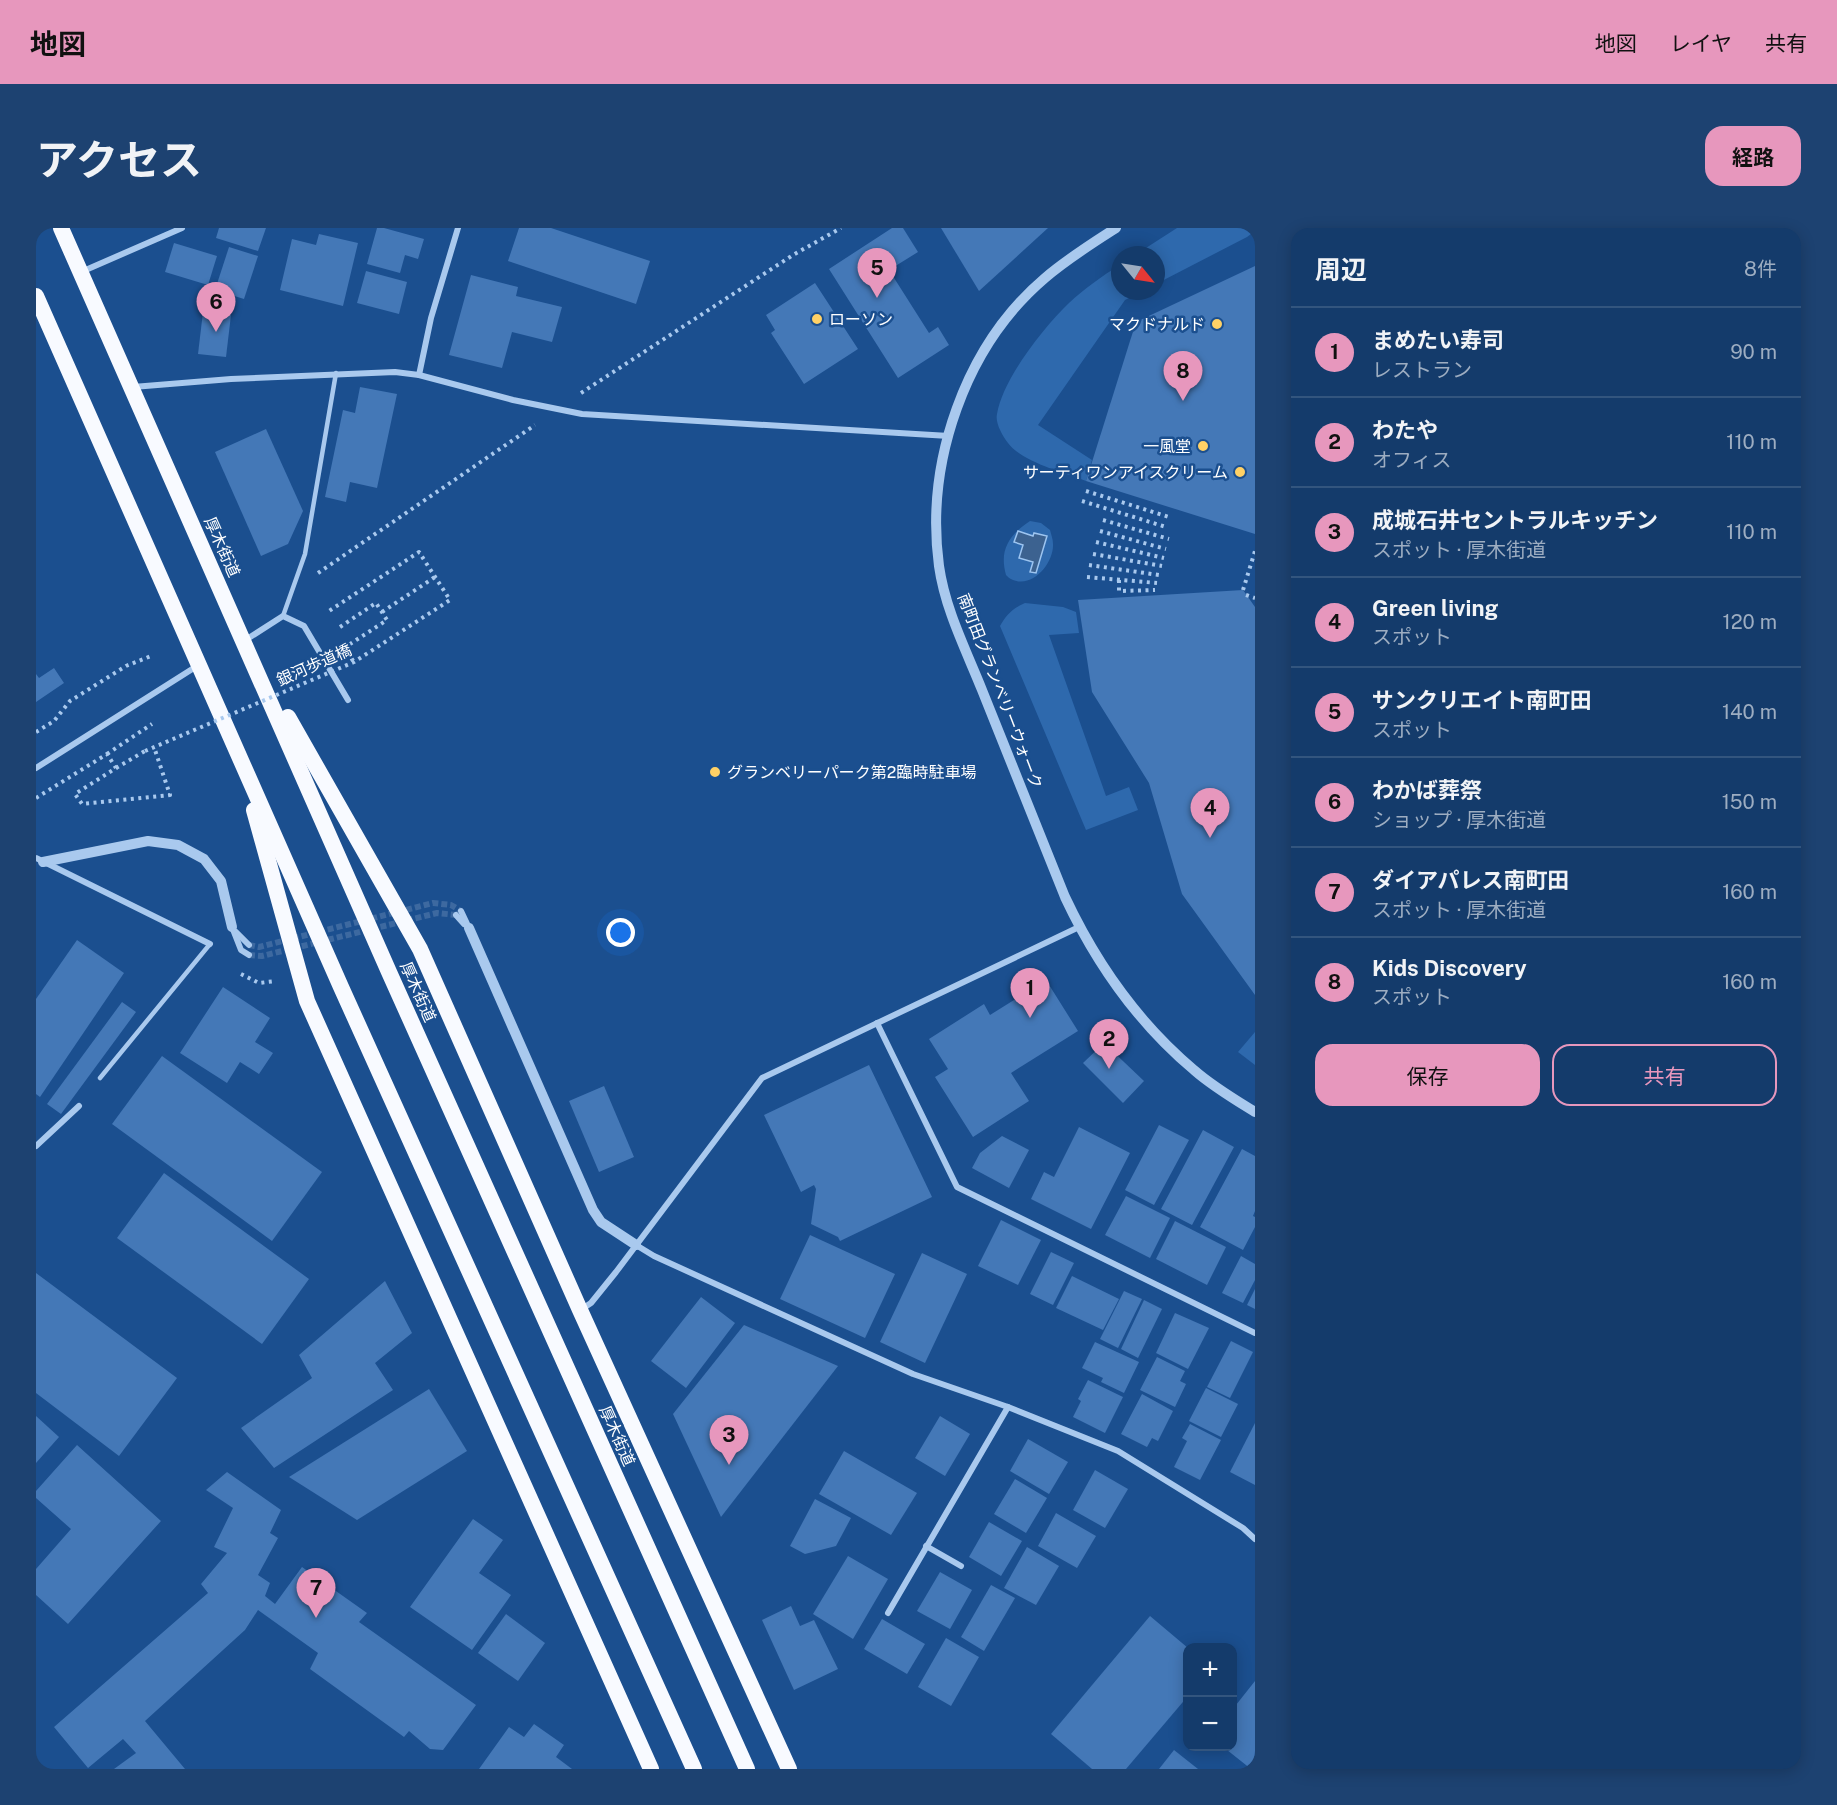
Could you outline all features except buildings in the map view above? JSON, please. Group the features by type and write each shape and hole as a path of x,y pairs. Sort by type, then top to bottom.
{"highway":[{"name":"厚木街道","path":"61,228 389,972 747,1769"},
{"path":"36,296 341,987 694,1769"},
{"path":"244,641 420,949 580,1310 789,1769"},
{"path":"238,752 307,1001 651,1769"}],"street":[{"path":"81,272 182,228"},
{"path":"419,375 431,318 458,228"},
{"name":"南町田グランベリーウォーク","path":"1116,228 1044,279 1015,309 992,340 958,404 941,472 937,510 938,549 943,584 957,627 1079,927 1111,980 1157,1036 1194,1071 1255,1112"},
{"path":"131,387 336,373 395,372 419,375 513,400 582,414 949,436"},
{"path":"244,641 284,616 304,626 348,700"},
{"path":"36,768 200,664"},
{"path":"39,860 148,841 178,845 204,859 221,881 240,950 249,956"},
{"path":"39,860 210,944"},
{"path":"458,913 469,928 592,1210 602,1222 663,1260 914,1374 1008,1407 1118,1451 1243,1528 1255,1539"},
{"path":"232,927 249,945"},
{"path":"580,1310 591,1303 762,1078 1079,927"},
{"path":"877,1023 957,1187 1255,1334"},
{"path":"36,1146 79,1106"},
{"path":"888,1613 1008,1407"},
{"path":"926,1546 961,1566"}],"lane":[{"path":"284,616 305,554 336,373"},
{"path":"100,1078 210,944"}],"path":[{"path":"1086,491 1169,517"},
{"path":"1082,501 1166,527"},
{"path":"1103,520 1169,539"},
{"path":"1100,531 1166,549"},
{"path":"1096,542 1164,558"},
{"path":"1243,590 1255,551"},
{"name":"銀河歩道橋","path":"116,768 145,751 354,662 450,600 419,552 328,611"},
{"path":"1093,554 1162,566"},
{"path":"1089,565 1159,575"},
{"path":"382,612 435,577"},
{"path":"1087,577 1157,583"},
{"path":"1119,580 1119,591 1155,590"},
{"path":"1246,595 1255,598"},
{"path":"340,627 376,603 387,620 344,648 354,662"},
{"path":"36,732 54,721 70,701 126,666 151,656"},
{"path":"36,798 152,724"},
{"path":"107,754 116,768 75,794 82,804 170,795 154,747"}],"shaded area":[{"path":"1177,228 1255,228 1255,231 1247,237 1165,279 1165,246 1149,246"},
{"path":"1111,271 1111,300 1125,300 1038,425 1092,460 1086,481 1044,466 1014,450 1001,433 997,414 1007,385 1026,355 1069,303"},
{"path":"1030,521 1041,523 1050,530 1053,542 1050,558 1035,577 1021,581 1013,580 1006,575 1005,551 1016,532"},
{"path":"1018,531 1033,536 1034,533 1047,536 1036,573 1030,572 1033,562 1019,558 1023,545 1014,542"},
{"path":"1025,603 1063,607 1076,612 1079,633 1049,635 1106,796 1129,787 1138,810 1086,830 1000,626 1010,612"},
{"path":"1255,1032 1255,1065 1238,1052"}],"tunnel":[{"path":"249,945 259,947 433,903 451,905 461,911"},
{"path":"249,955 262,956 437,913 456,915"}],"place":[{"name":"サンクリエイト南町田","path":"877,298"},
{"name":"ローソン","path":"817,319"},
{"name":"マクドナルド","path":"1217,324"},
{"name":"わかば葬祭","path":"216,332"},
{"name":"Kids Discovery","path":"1183,401"},
{"name":"一風堂","path":"1203,446"},
{"name":"サーティワンアイスクリーム","path":"1240,472"},
{"name":"グランベリーパーク第2臨時駐車場","path":"715,772"},
{"name":"Green living","path":"1210,838"},
{"name":"まめたい寿司","path":"1030,1018"},
{"name":"わたや","path":"1109,1069"},
{"name":"成城石井セントラルキッチン","path":"729,1465"},
{"name":"ダイアパレス南町田","path":"316,1618"}]}
